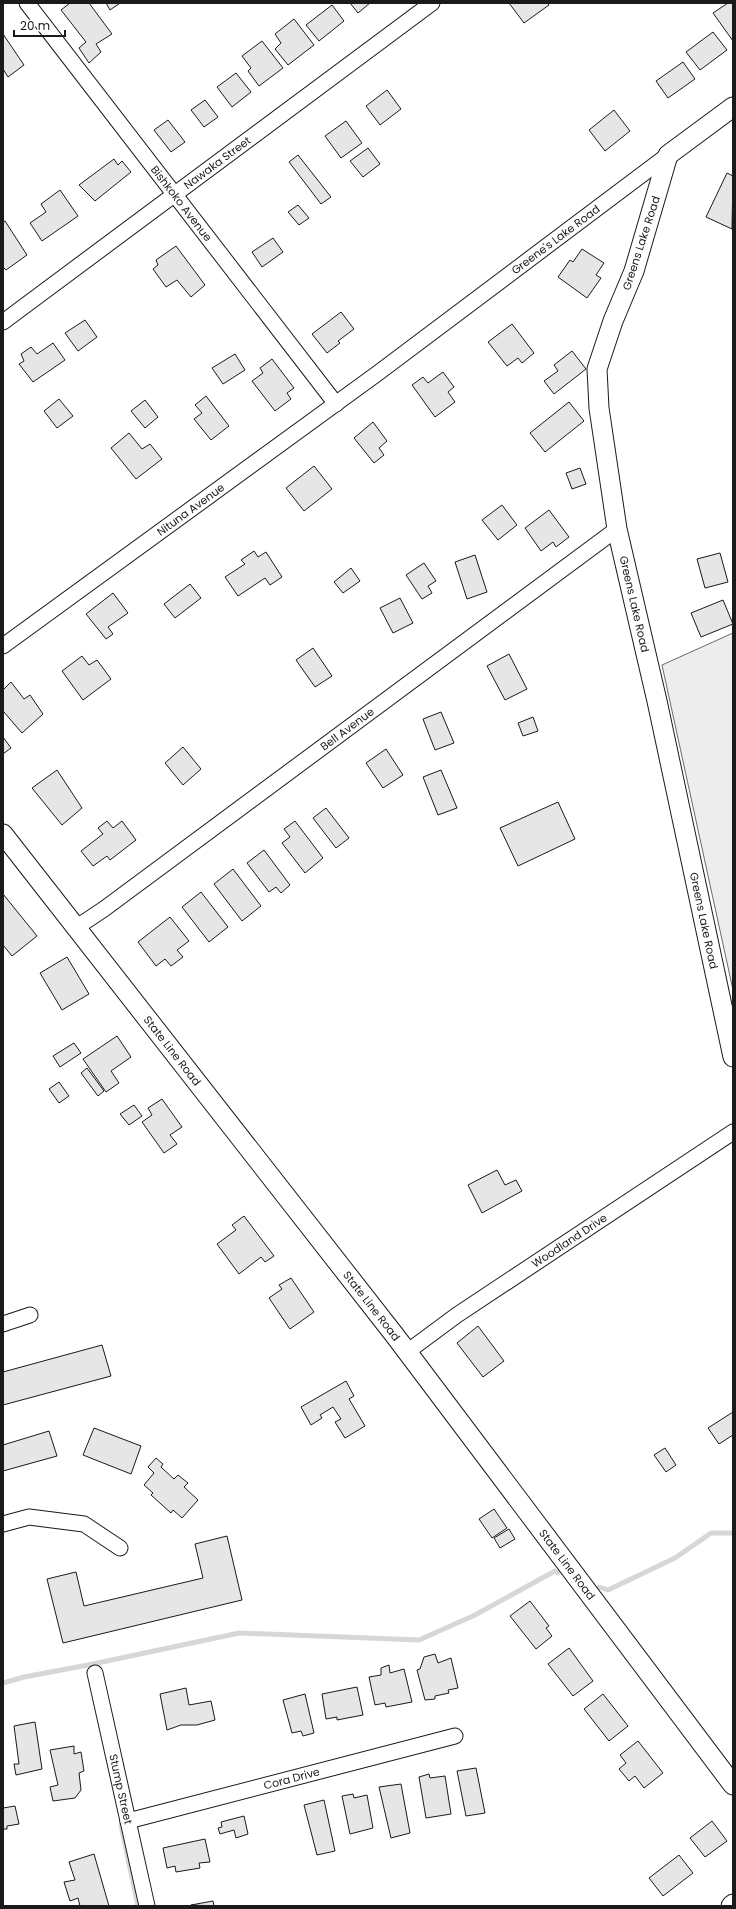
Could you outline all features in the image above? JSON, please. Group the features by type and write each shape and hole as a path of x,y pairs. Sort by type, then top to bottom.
{"street":[{"name":"Bishkoko Avenue","path":"27,3 336,404"},
{"name":"Nawaka Street","path":"3,322 432,3"},
{"name":"Greene's Lake Road","path":"378,373 733,107"},
{"name":"Greens Lake Road","path":"668,155 634,271 613,321 597,369 599,408 617,529 657,701 733,1057"},
{"name":"Nituna Avenue","path":"3,646 378,373"},
{"name":"Bell Avenue","path":"77,927 111,904 617,529"},
{"name":"State Line Road","path":"3,834 407,1352 733,1785"},
{"name":"Woodland Drive","path":"407,1352 457,1315 733,1132"},
{"path":"3,1324 30,1315"},
{"path":"3,1524 29,1517 84,1524 120,1548"},
{"name":"Stump Street","path":"95,1673 147,1906"},
{"name":"Cora Drive","path":"128,1821 455,1736"}],"shaded area":[{"path":"733,633 733,990 662,665"}],"building":[{"path":"70,3 89,3 112,34 96,44 101,52 89,63 79,48 86,42 61,10"},
{"path":"106,3 120,3 110,10"},
{"path":"350,3 370,3 358,13"},
{"path":"509,3 547,3 549,5 524,23"},
{"path":"728,3 733,3 733,41 713,13"},
{"path":"332,5 344,21 319,41 306,25"},
{"path":"294,19 314,45 288,65 275,49 281,43 275,34"},
{"path":"713,32 727,50 700,70 686,52"},
{"path":"3,34 24,65 8,77 3,69"},
{"path":"262,41 283,68 259,86 248,71 251,68 242,56"},
{"path":"683,62 695,79 668,98 656,81"},
{"path":"236,73 251,92 232,107 217,87"},
{"path":"387,90 401,109 380,125 366,106"},
{"path":"205,100 218,117 204,127 191,110"},
{"path":"614,110 630,131 605,151 589,130"},
{"path":"168,120 185,142 171,152 154,130"},
{"path":"346,121 362,143 341,158 325,136"},
{"path":"368,148 380,164 363,177 350,161"},
{"path":"298,155 331,197 321,204 289,162"},
{"path":"114,159 118,165 122,161 131,172 95,201 79,185"},
{"path":"727,173 733,176 732,229 706,217"},
{"path":"60,190 78,216 42,241 30,223 46,212 41,204"},
{"path":"298,205 309,218 299,225 288,212"},
{"path":"5,221 27,255 6,270 3,267 3,222"},
{"path":"273,238 283,252 262,267 252,252"},
{"path":"176,246 205,285 191,297 177,280 166,287 153,269 158,265 156,260"},
{"path":"582,249 604,263 596,275 601,278 587,298 558,277 570,260 573,262"},
{"path":"341,312 354,329 338,341 340,343 327,353 312,334"},
{"path":"85,320 97,337 78,351 65,333"},
{"path":"512,324 534,353 522,363 518,358 507,366 488,342"},
{"path":"53,343 65,360 33,382 19,364 24,361 21,354 31,347 37,354"},
{"path":"572,351 586,369 554,394 544,381 558,371 554,365"},
{"path":"235,354 245,370 223,384 212,368"},
{"path":"272,359 294,388 287,393 291,399 275,411 252,381 263,373 260,368"},
{"path":"443,372 454,387 448,392 455,402 435,417 412,385 423,377 428,383"},
{"path":"206,396 229,426 211,440 194,419 202,413 195,405"},
{"path":"59,399 73,416 57,428 44,411"},
{"path":"145,400 158,417 145,428 131,411"},
{"path":"569,402 584,421 545,452 530,433"},
{"path":"373,422 387,441 379,448 384,455 374,463 354,438"},
{"path":"129,433 142,449 150,444 162,459 136,479 111,448"},
{"path":"314,466 332,489 304,511 286,488"},
{"path":"580,468 586,484 572,489 566,473"},
{"path":"502,505 517,525 498,540 482,520"},
{"path":"549,510 569,537 556,547 553,542 541,551 525,528"},
{"path":"254,551 258,557 266,552 282,577 270,585 265,578 238,596 225,577 245,564 241,560"},
{"path":"720,553 728,582 705,588 697,559"},
{"path":"475,555 487,592 467,599 455,562"},
{"path":"424,563 436,581 428,586 432,593 422,599 406,575"},
{"path":"351,568 360,581 343,593 334,582"},
{"path":"190,584 201,598 175,618 164,604"},
{"path":"113,593 128,613 108,627 113,634 106,639 86,614"},
{"path":"400,598 413,623 393,633 380,608"},
{"path":"723,600 733,624 701,637 691,613"},
{"path":"313,648 332,676 315,687 296,660"},
{"path":"509,654 527,689 505,700 487,666"},
{"path":"82,656 89,665 97,660 111,679 83,700 62,671"},
{"path":"11,682 24,699 30,695 43,714 22,733 3,711 3,690"},
{"path":"441,712 454,743 435,750 423,719"},
{"path":"533,717 538,731 523,736 518,723"},
{"path":"3,737 11,748 3,754"},
{"path":"183,747 201,769 183,785 165,763"},
{"path":"386,749 403,775 383,788 366,763"},
{"path":"57,770 82,808 62,825 32,788"},
{"path":"441,770 457,808 438,815 423,777"},
{"path":"558,802 575,839 518,866 500,828"},
{"path":"326,808 349,838 336,848 313,818"},
{"path":"107,821 113,828 122,821 136,840 110,860 107,856 93,866 81,851 103,834 98,828"},
{"path":"295,821 323,858 305,873 282,843 290,837 284,829"},
{"path":"264,850 290,885 281,893 276,887 269,892 247,863"},
{"path":"233,869 261,906 242,921 214,884"},
{"path":"201,892 228,927 209,942 182,907"},
{"path":"3,894 37,936 12,956 3,945"},
{"path":"170,917 189,941 177,950 183,957 171,966 165,959 156,966 138,942"},
{"path":"67,957 89,994 62,1010 40,973"},
{"path":"117,1036 131,1057 111,1071 119,1083 106,1092 83,1059"},
{"path":"74,1043 81,1053 60,1067 53,1056"},
{"path":"87,1068 104,1091 98,1096 81,1073"},
{"path":"59,1082 69,1096 59,1103 49,1089"},
{"path":"162,1099 182,1127 170,1135 177,1144 164,1153 142,1122 152,1115 148,1108"},
{"path":"134,1105 142,1116 129,1125 120,1114"},
{"path":"497,1170 505,1185 516,1180 522,1191 482,1213 468,1185"},
{"path":"244,1216 274,1256 265,1262 261,1257 239,1274 217,1244 236,1230 232,1225"},
{"path":"291,1278 314,1312 290,1329 269,1298 282,1289 279,1285"},
{"path":"478,1326 504,1361 483,1377 457,1343"},
{"path":"102,1345 111,1376 3,1405 3,1372"},
{"path":"346,1381 354,1396 349,1399 365,1426 345,1438 335,1422 341,1419 333,1407 320,1415 322,1418 311,1425 301,1407"},
{"path":"733,1412 733,1435 719,1444 708,1428"},
{"path":"94,1428 141,1446 131,1474 83,1455"},
{"path":"49,1431 57,1456 3,1471 3,1445"},
{"path":"665,1448 676,1465 666,1472 654,1455"},
{"path":"156,1458 163,1464 161,1467 174,1479 178,1475 188,1483 184,1487 198,1500 182,1518 173,1510 171,1513 151,1495 153,1493 144,1485 154,1473 148,1467"},
{"path":"494,1509 507,1528 492,1538 479,1519"},
{"path":"509,1529 515,1539 500,1548 494,1538"},
{"path":"227,1536 242,1600 63,1643 47,1579 76,1572 84,1606 203,1578 195,1544"},
{"path":"530,1601 549,1626 546,1628 552,1636 536,1649 510,1616"},
{"path":"569,1648 593,1681 573,1696 548,1664"},
{"path":"435,1654 438,1663 451,1658 458,1688 448,1690 449,1693 435,1696 435,1699 425,1700 417,1670 420,1669 424,1657"},
{"path":"389,1665 390,1673 404,1669 412,1702 386,1707 385,1703 375,1705 369,1677 381,1675 381,1668"},
{"path":"357,1687 363,1715 337,1720 337,1717 326,1719 322,1694"},
{"path":"186,1688 189,1705 211,1701 215,1720 197,1725 181,1725 167,1730 160,1694"},
{"path":"305,1694 314,1733 303,1736 301,1731 292,1733 283,1700"},
{"path":"603,1694 628,1726 609,1741 584,1709"},
{"path":"35,1722 42,1769 16,1775 14,1764 19,1764 14,1726"},
{"path":"638,1741 663,1773 644,1788 635,1776 629,1781 619,1769 626,1763 620,1755"},
{"path":"74,1746 74,1754 81,1752 84,1771 79,1773 81,1790 75,1798 53,1801 50,1787 58,1785 50,1750"},
{"path":"476,1768 485,1813 466,1816 457,1771"},
{"path":"429,1774 430,1778 445,1776 451,1814 426,1818 419,1777"},
{"path":"401,1784 410,1833 391,1838 379,1787"},
{"path":"353,1794 354,1798 367,1795 373,1828 350,1834 342,1796"},
{"path":"324,1800 335,1851 317,1855 304,1805"},
{"path":"15,1806 19,1824 7,1826 7,1829 3,1829 3,1808"},
{"path":"244,1816 248,1834 236,1838 234,1830 220,1834 218,1828 222,1827 221,1822"},
{"path":"712,1821 727,1841 705,1857 690,1838"},
{"path":"205,1839 210,1862 199,1863 200,1868 176,1872 175,1866 167,1868 163,1848"},
{"path":"94,1854 109,1906 80,1906 78,1898 70,1901 64,1882 75,1880 69,1862"},
{"path":"679,1855 693,1873 663,1896 649,1878"},
{"path":"213,1901 214,1906 191,1905"}],"waterway":[{"path":"599,1587 608,1590 675,1558 711,1533 733,1533"},
{"path":"3,1683 24,1677 239,1633 419,1640 475,1615 555,1571 558,1573"},
{"path":"121,1825 138,1906"}]}
